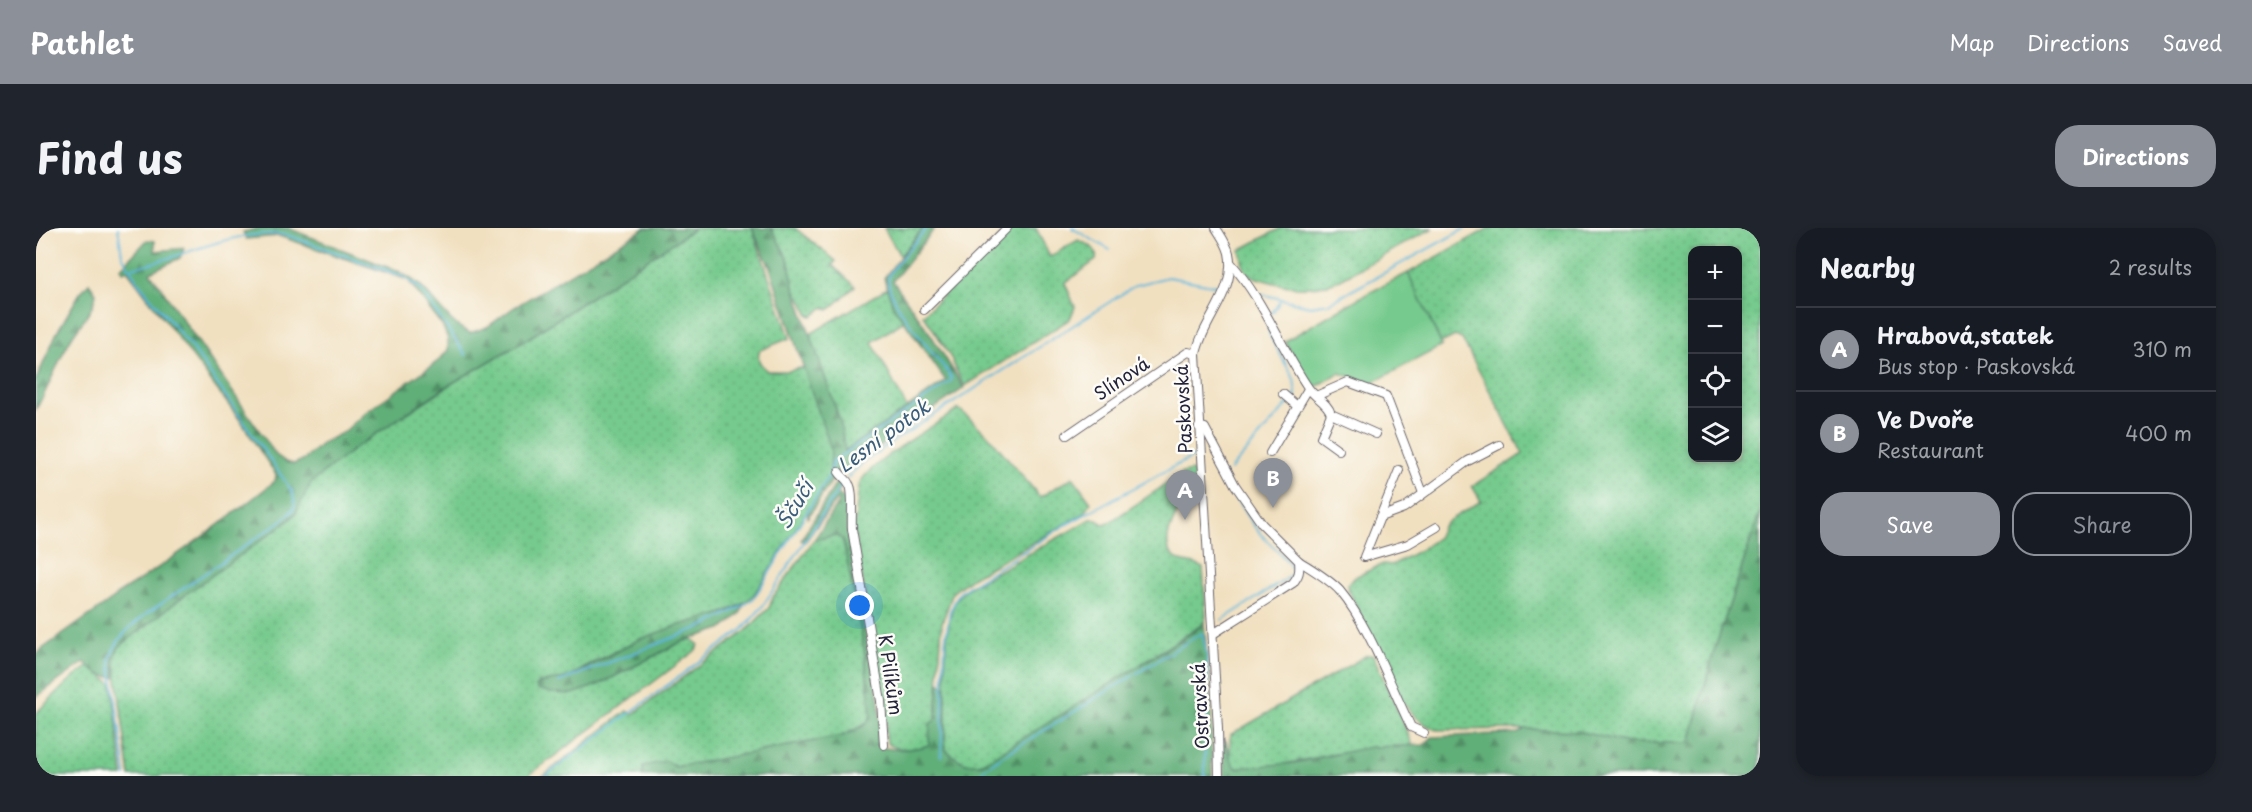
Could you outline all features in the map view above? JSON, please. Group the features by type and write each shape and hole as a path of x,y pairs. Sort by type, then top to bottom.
{"street":[{"path":"924,310 1007,228"},
{"name":"Paskovská","path":"1213,634 1196,354 1201,334 1224,293 1227,283 1230,262 1226,246 1216,228"},
{"path":"1230,262 1255,293 1308,388 1330,408 1331,414 1321,437 1339,450"},
{"name":"Slínová","path":"1067,435 1188,352 1196,354"},
{"path":"1316,396 1348,382 1386,396 1423,493"},
{"path":"1270,453 1290,400 1308,388"},
{"path":"1331,414 1376,434"},
{"path":"1199,427 1205,428 1235,485 1262,524 1299,561 1339,591 1363,627 1411,727 1424,733"},
{"path":"1380,517 1404,508 1468,461 1499,445"},
{"path":"1399,470 1364,557 1408,544 1437,527"},
{"name":"K Pilíkům","path":"840,474 848,483 852,494 850,513 881,701 884,745"},
{"path":"1213,634 1293,583 1299,575 1299,561"},
{"name":"Ostravská","path":"1213,634 1219,776"}],"green space":[{"path":"260,228 288,228 400,272 424,289 455,324 470,333 487,327 513,308 645,228 695,228 521,343 444,388 355,448 311,483 295,514 288,521 190,591 119,647 114,657 115,677 98,673 85,662 36,697 36,656 42,649 197,540 275,481 276,475 240,420 127,270 123,272 120,269 147,240 155,241 155,251 184,248 180,258 150,272 276,455 286,462 294,464 305,459 322,443 344,432 366,412 438,361 448,350 448,339 443,327 408,280 279,236 246,239 243,232"},
{"path":"695,228 752,228 790,338 760,350 759,361 767,371 788,371 805,367 830,442 832,462 830,475 753,596 724,613 671,628 606,656 570,677 559,680 600,684 681,642 692,639 699,645 695,651 528,776 130,776 114,657 119,647 190,591 288,521 295,514 311,483 355,448 459,379 521,343"},
{"path":"752,228 771,228 788,259 794,287 840,421 845,451 946,381 893,306 884,278 923,228 935,228 893,281 931,335 964,388 844,471 842,465 808,517 808,510 830,475 831,449 770,268"},
{"path":"771,228 795,228 836,261 832,265 855,286 829,310 824,307 813,316 809,315 794,287 788,259"},
{"path":"884,228 923,228 900,256"},
{"path":"1010,228 1036,228 1050,257 1078,240 1094,249 1096,260 1065,283 1075,307 1070,319 965,386 935,331 923,315"},
{"path":"1281,228 1433,228 1337,281 1318,286 1301,287 1283,285 1252,276 1245,271 1240,250"},
{"path":"1489,228 1760,228 1760,512 1712,658 1690,743 1628,743 1577,731 1437,730 1417,718 1402,701 1347,584 1357,576 1383,564 1392,565 1437,538 1448,521 1481,501 1472,486 1523,454 1462,339 1455,336 1441,343 1408,273"},
{"path":"1408,273 1442,346 1372,383 1339,373 1318,386 1309,386 1285,341 1359,298"},
{"path":"89,283 96,293 93,305 67,346 36,409 36,380 57,332 80,293"},
{"path":"887,288 893,306 904,321 872,342 907,408 844,451 840,421 810,334"},
{"path":"959,409 989,436 1040,497 1073,477 1091,502 1085,513 973,577 953,592 942,623 936,719 930,724 929,745 902,749 887,743 885,728 887,727 854,530 859,486 863,478 887,457"},
{"path":"1192,471 1195,496 1183,502 1172,525 1168,541 1173,556 1203,568 1206,617 1203,624 999,756 977,765 971,765 946,750 946,647 952,610 960,596 968,588 1091,519 1105,525 1183,473"},
{"path":"838,480 843,485 837,494 847,500 849,538 879,700 881,738 880,743 875,745 902,749 929,745 930,724 936,719 939,682 945,687 946,750 962,762 982,764 1195,631 1204,622 1211,704 1212,776 642,776 643,766 666,761 676,767 842,736 859,728 869,719 871,715 864,648 843,540 836,535 814,540 839,501 836,500 805,542 801,540"},
{"path":"1760,512 1760,776 1224,776 1223,740 1226,742 1230,758 1236,768 1294,763 1370,747 1424,745 1432,737 1518,733 1525,729 1577,731 1628,743 1690,743 1712,658"},
{"path":"840,536 845,546 864,648 871,715 867,723 842,736 676,767 666,761 643,767 642,776 543,776 627,711 633,714 746,631 769,608 773,597 814,540"},
{"path":"744,604 740,614 724,628 681,642 600,684 573,694 552,693 537,689 536,686 539,683 570,677 638,640 673,627 727,612"},
{"path":"1367,655 1373,655 1412,743 1410,747 1333,754 1274,766 1235,768 1230,758 1230,735"},
{"path":"88,667 112,684 123,776 36,776 36,713 70,680"}],"waterway":[{"path":"118,228 122,255 137,281 193,349 292,491 295,504 291,513 284,519 146,614 115,646 110,660 126,776"},
{"name":"Ščučí","path":"559,682 706,625 754,598 830,474 833,461 950,382 952,379 948,372 911,325 893,297 889,284 891,271 927,228"},
{"path":"1072,228 1110,250"},
{"name":"Lesní potok","path":"1261,294 1310,306 1329,303 1466,228"},
{"path":"130,268 246,236 287,235 402,276 420,289 466,355"},
{"name":"Lesní potok","path":"848,477 860,465 892,442 1136,285 1168,277 1218,286"},
{"path":"1272,313 1280,301"},
{"path":"1230,470 1296,395 1294,379 1270,336 1267,322"},
{"path":"1208,454 1222,475"},
{"path":"941,756 945,643 950,611 960,592 1067,524 1194,456"},
{"path":"1222,620 1293,573 1286,559 1259,533 1248,517 1222,475 1225,473"},
{"name":"Lesní potok","path":"545,776 743,629 762,607 844,481"},
{"path":"979,776 984,769 1001,757 1202,633 1207,656 1208,679 1205,776"}],"place":[{"name":"Ve Dvoře","path":"1273,508"},
{"name":"Hrabová,statek","path":"1185,520"}]}
